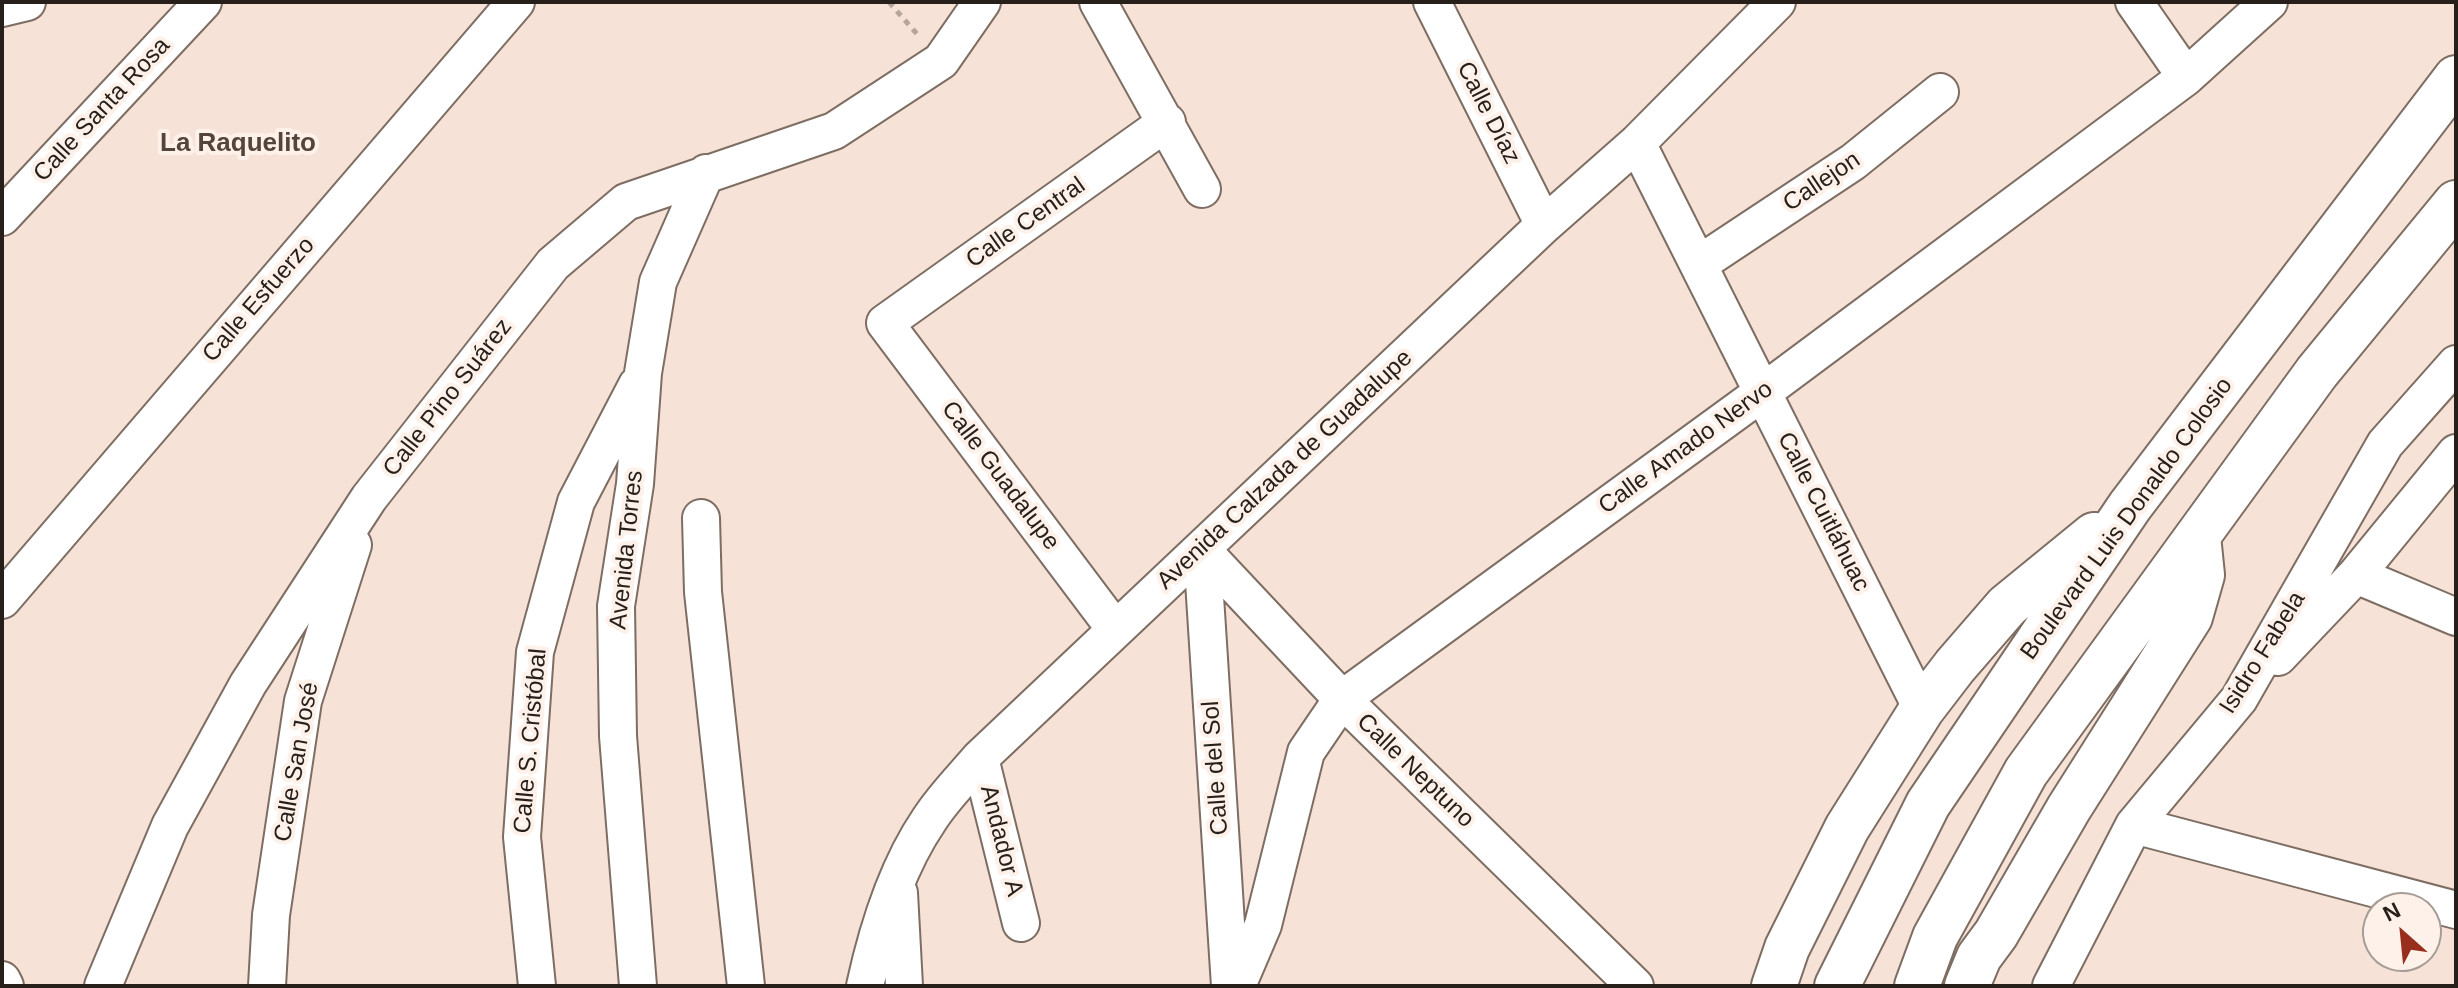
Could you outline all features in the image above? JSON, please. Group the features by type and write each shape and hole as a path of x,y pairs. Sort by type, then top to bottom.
{"highway":[{"name":"Boulevard Luis Donaldo Colosio","path":"1837,986 1928,804 2130,506 2456,78"},
{"path":"1917,986 1935,937 2026,772 2317,372 2456,203"},
{"path":"1774,986 1787,948 1847,828 1922,709 2007,606 2130,506"},
{"path":"1967,986 1979,957 1996,934 2069,808 2190,617 2202,575 2198,536"}],"street":[{"path":"2,8 27,2"},
{"name":"Calle Santa Rosa","path":"2,217 203,2"},
{"name":"Calle Esfuerzo","path":"2,600 516,2"},
{"name":"Calle Pino Suárez","path":"105,985 170,826 248,684 369,498 553,264 626,202 834,131 941,61 982,2"},
{"path":"1098,2 1202,189"},
{"name":"Calle Díaz","path":"1432,2 1544,225"},
{"name":"Avenida Calzada de Guadalupe","path":"865,986 879,930 899,879 929,820 980,758 1544,225 1637,143 1777,2"},
{"path":"2134,2 2186,77"},
{"name":"Calle Amado Nervo","path":"1237,986 1263,925 1306,752 1342,699 1763,392 2186,77 2269,2"},
{"name":"Callejon","path":"1699,264 1853,162 1940,92"},
{"name":"Calle Central","path":"885,323 1167,122"},
{"name":"Calle Cuitláhuac","path":"1637,143 1922,709"},
{"name":"Avenida Torres","path":"638,986 618,736 616,606 635,484 643,373 658,282 706,173"},
{"name":"Calle Guadalupe","path":"885,323 1115,629"},
{"name":"Isidro Fabela","path":"2051,986 2134,825 2239,699 2385,444 2456,364"},
{"name":"Calle S. Cristóbal","path":"537,986 522,837 535,652 576,502 643,373"},
{"path":"2239,699 2356,575 2456,453"},
{"name":"Calle San José","path":"267,986 271,915 303,701 369,498"},
{"path":"701,518 703,592 746,986"},
{"name":"Calle Neptuno","path":"1202,550 1342,699 1635,986"},
{"name":"Calle del Sol","path":"1202,550 1230,986"},
{"path":"2356,575 2456,617"},
{"name":"Andador A","path":"980,758 1021,923"},
{"path":"2134,825 2456,910"},
{"path":"899,879 904,986"},
{"path":"2,980 5,986"}],"district":[{"name":"La Raquelito","path":"238,144"}]}
